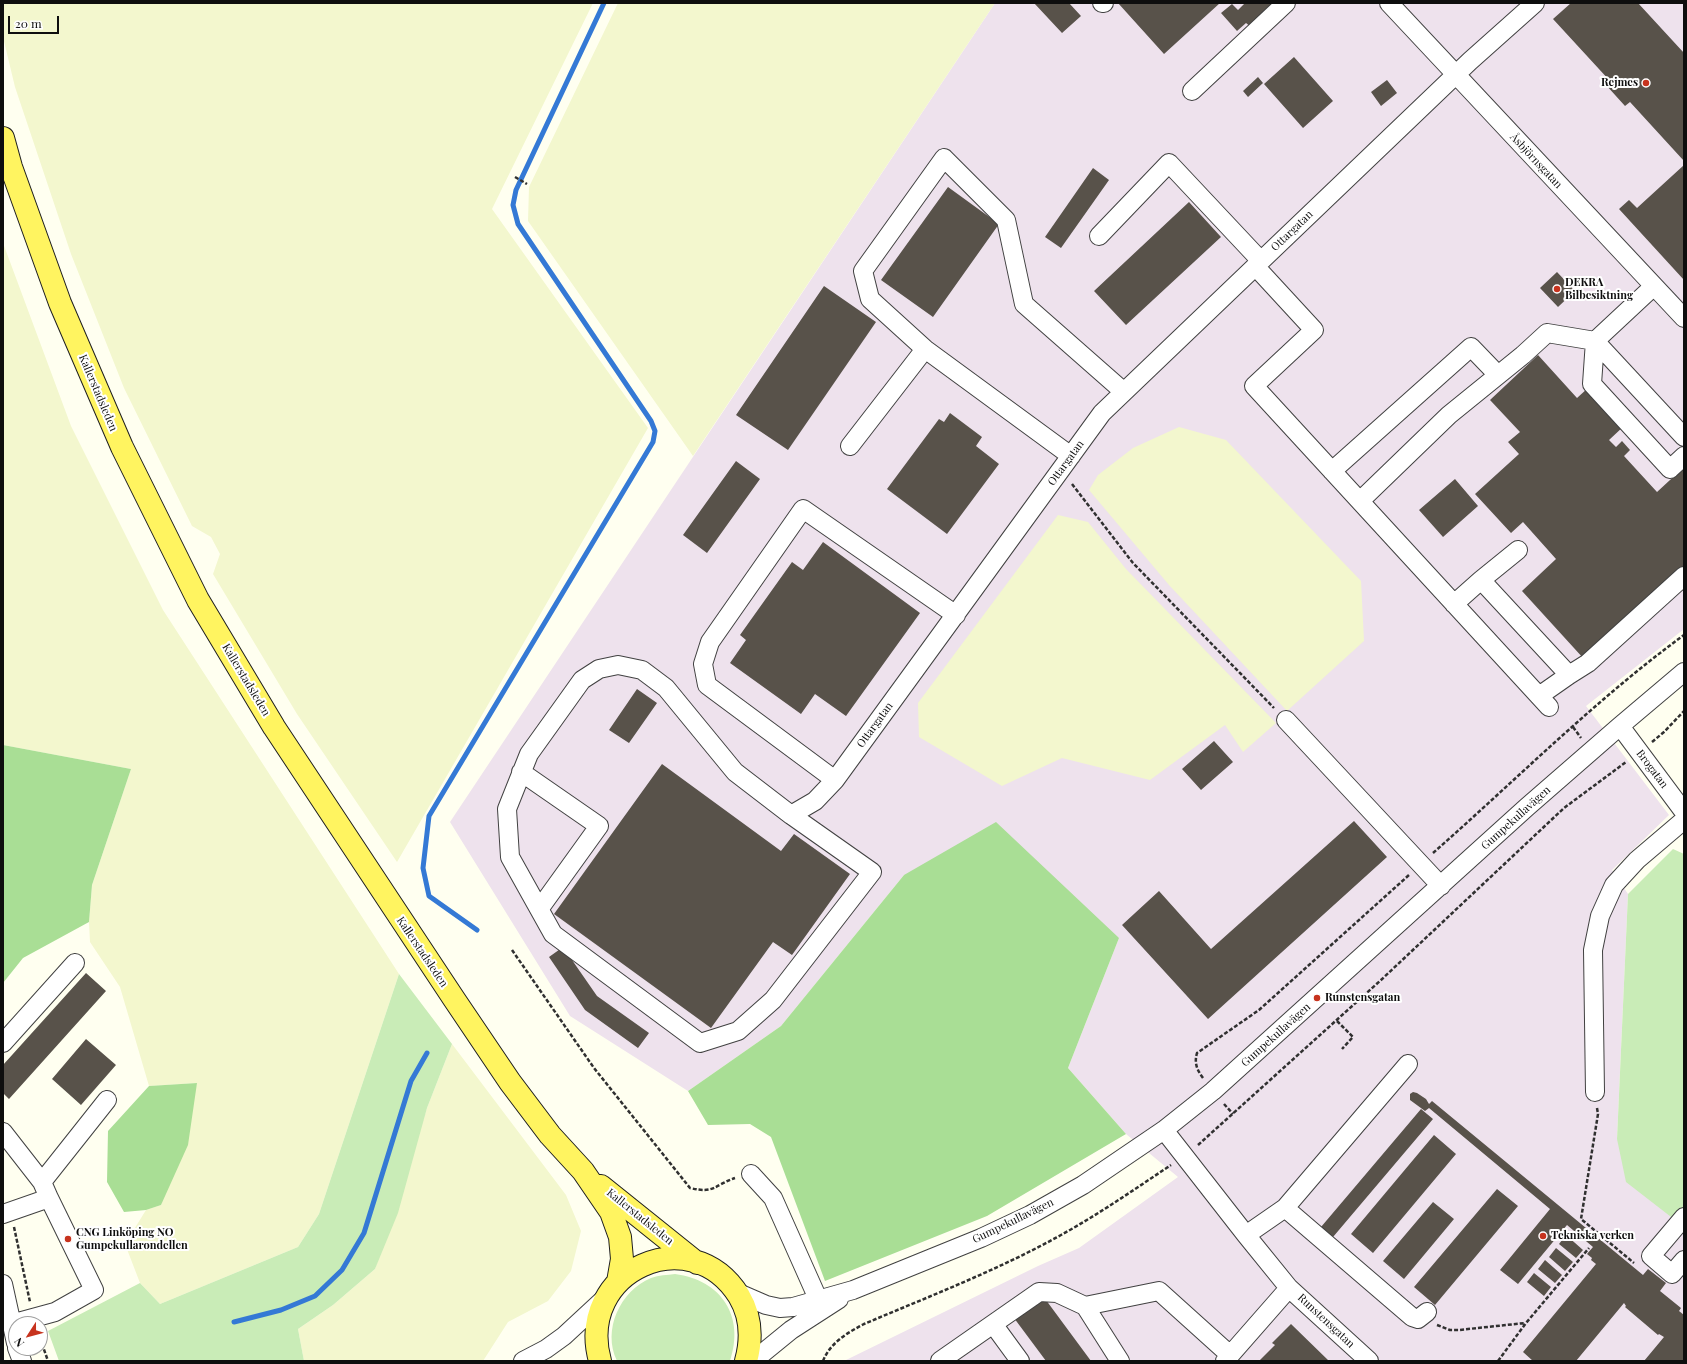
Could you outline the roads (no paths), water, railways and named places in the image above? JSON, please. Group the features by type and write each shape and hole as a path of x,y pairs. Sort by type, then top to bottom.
{"main road":[{"name":"Kallerstadsleden","path":"3,138 11,167 60,303 122,447 198,600 274,727 510,1082 550,1135 583,1171 611,1212 620,1236 622,1259 612,1290 597,1324 596,1337 600,1361"},
{"name":"Kallerstadsleden","path":"583,1171 698,1263"},
{"path":"612,1290 635,1269 655,1261 676,1259 698,1263 719,1275 728,1283 736,1292 743,1306 748,1321 750,1341 746,1361"}],"street":[{"path":"1192,91 1286,3"},
{"name":"Åsbjörnsgatan","path":"1389,3 1684,318"},
{"name":"Ottargatan","path":"791,815 815,801 835,780 1102,414 1456,75 1535,3"},
{"path":"1066,463 925,349 870,299 863,271 944,158 1006,220 1024,304 1124,392"},
{"path":"1099,236 1169,163 1314,330 1254,386 1544,701 1569,676 1588,663 1684,576"},
{"path":"1654,286 1595,341 1592,384 1670,469 1684,456"},
{"path":"1360,502 1448,415 1523,355 1547,333 1595,341 1684,437"},
{"path":"1332,471 1471,347 1498,375"},
{"path":"850,446 925,349"},
{"path":"835,780 708,685 703,664 710,642 803,509 956,615"},
{"path":"1454,604 1518,550"},
{"path":"1481,580 1569,676"},
{"path":"618,665 642,670 666,688 735,772 791,815 872,872 773,1000 738,1031 700,1043 553,934 540,908 510,858 507,809 528,754 582,680 599,669 618,665"},
{"name":"Gumpekullavägen","path":"736,1292 766,1305 780,1308 794,1307 853,1290 981,1238 1030,1215 1083,1186 1164,1130 1219,1086 1620,726 1684,672"},
{"path":"1286,720 1441,886"},
{"name":"Brogatan","path":"1620,726 1684,812"},
{"path":"521,772 599,826 540,908"},
{"path":"1595,1092 1593,950 1600,916 1614,885 1637,860 1684,820"},
{"path":"3,1043 75,963"},
{"path":"1246,1235 1285,1208 1408,1064"},
{"path":"7,1213 46,1190 107,1100"},
{"name":"Runstensgatan","path":"1164,1130 1289,1288 1369,1361"},
{"path":"3,1132 46,1190 94,1290 55,1312 40,1316"},
{"path":"751,1174 773,1198 818,1299"},
{"path":"1285,1208 1412,1317 1418,1319 1425,1314"},
{"path":"1684,1217 1651,1256 1672,1274 1684,1260"},
{"path":"3,1284 9,1316"},
{"path":"1085,1306 1159,1291 1227,1358 1289,1288"},
{"path":"523,1361 546,1349 564,1336 612,1290"},
{"name":"Gumpekullavägen","path":"753,1361 791,1330 853,1290"},
{"path":"940,1361 1039,1292 1057,1293 1085,1306 1120,1361"},
{"path":"993,1324 1020,1361"}],"waterway":[{"path":"477,930 429,896 423,868 429,816 653,442 655,431 651,421 518,224 513,205 516,190 604,3"},
{"path":"234,1322 281,1310 315,1296 342,1270 364,1233 411,1081 427,1053"}],"place":[{"name":"Rejmes","path":"1646,83"},
{"name":"DEKRA Bilbesiktning","path":"1557,289"},
{"name":"Runstensgatan","path":"1317,998"},
{"name":"Tekniska verken","path":"1543,1236"},
{"name":"CNG Linköping NO Gumpekullarondellen","path":"68,1239"}]}
